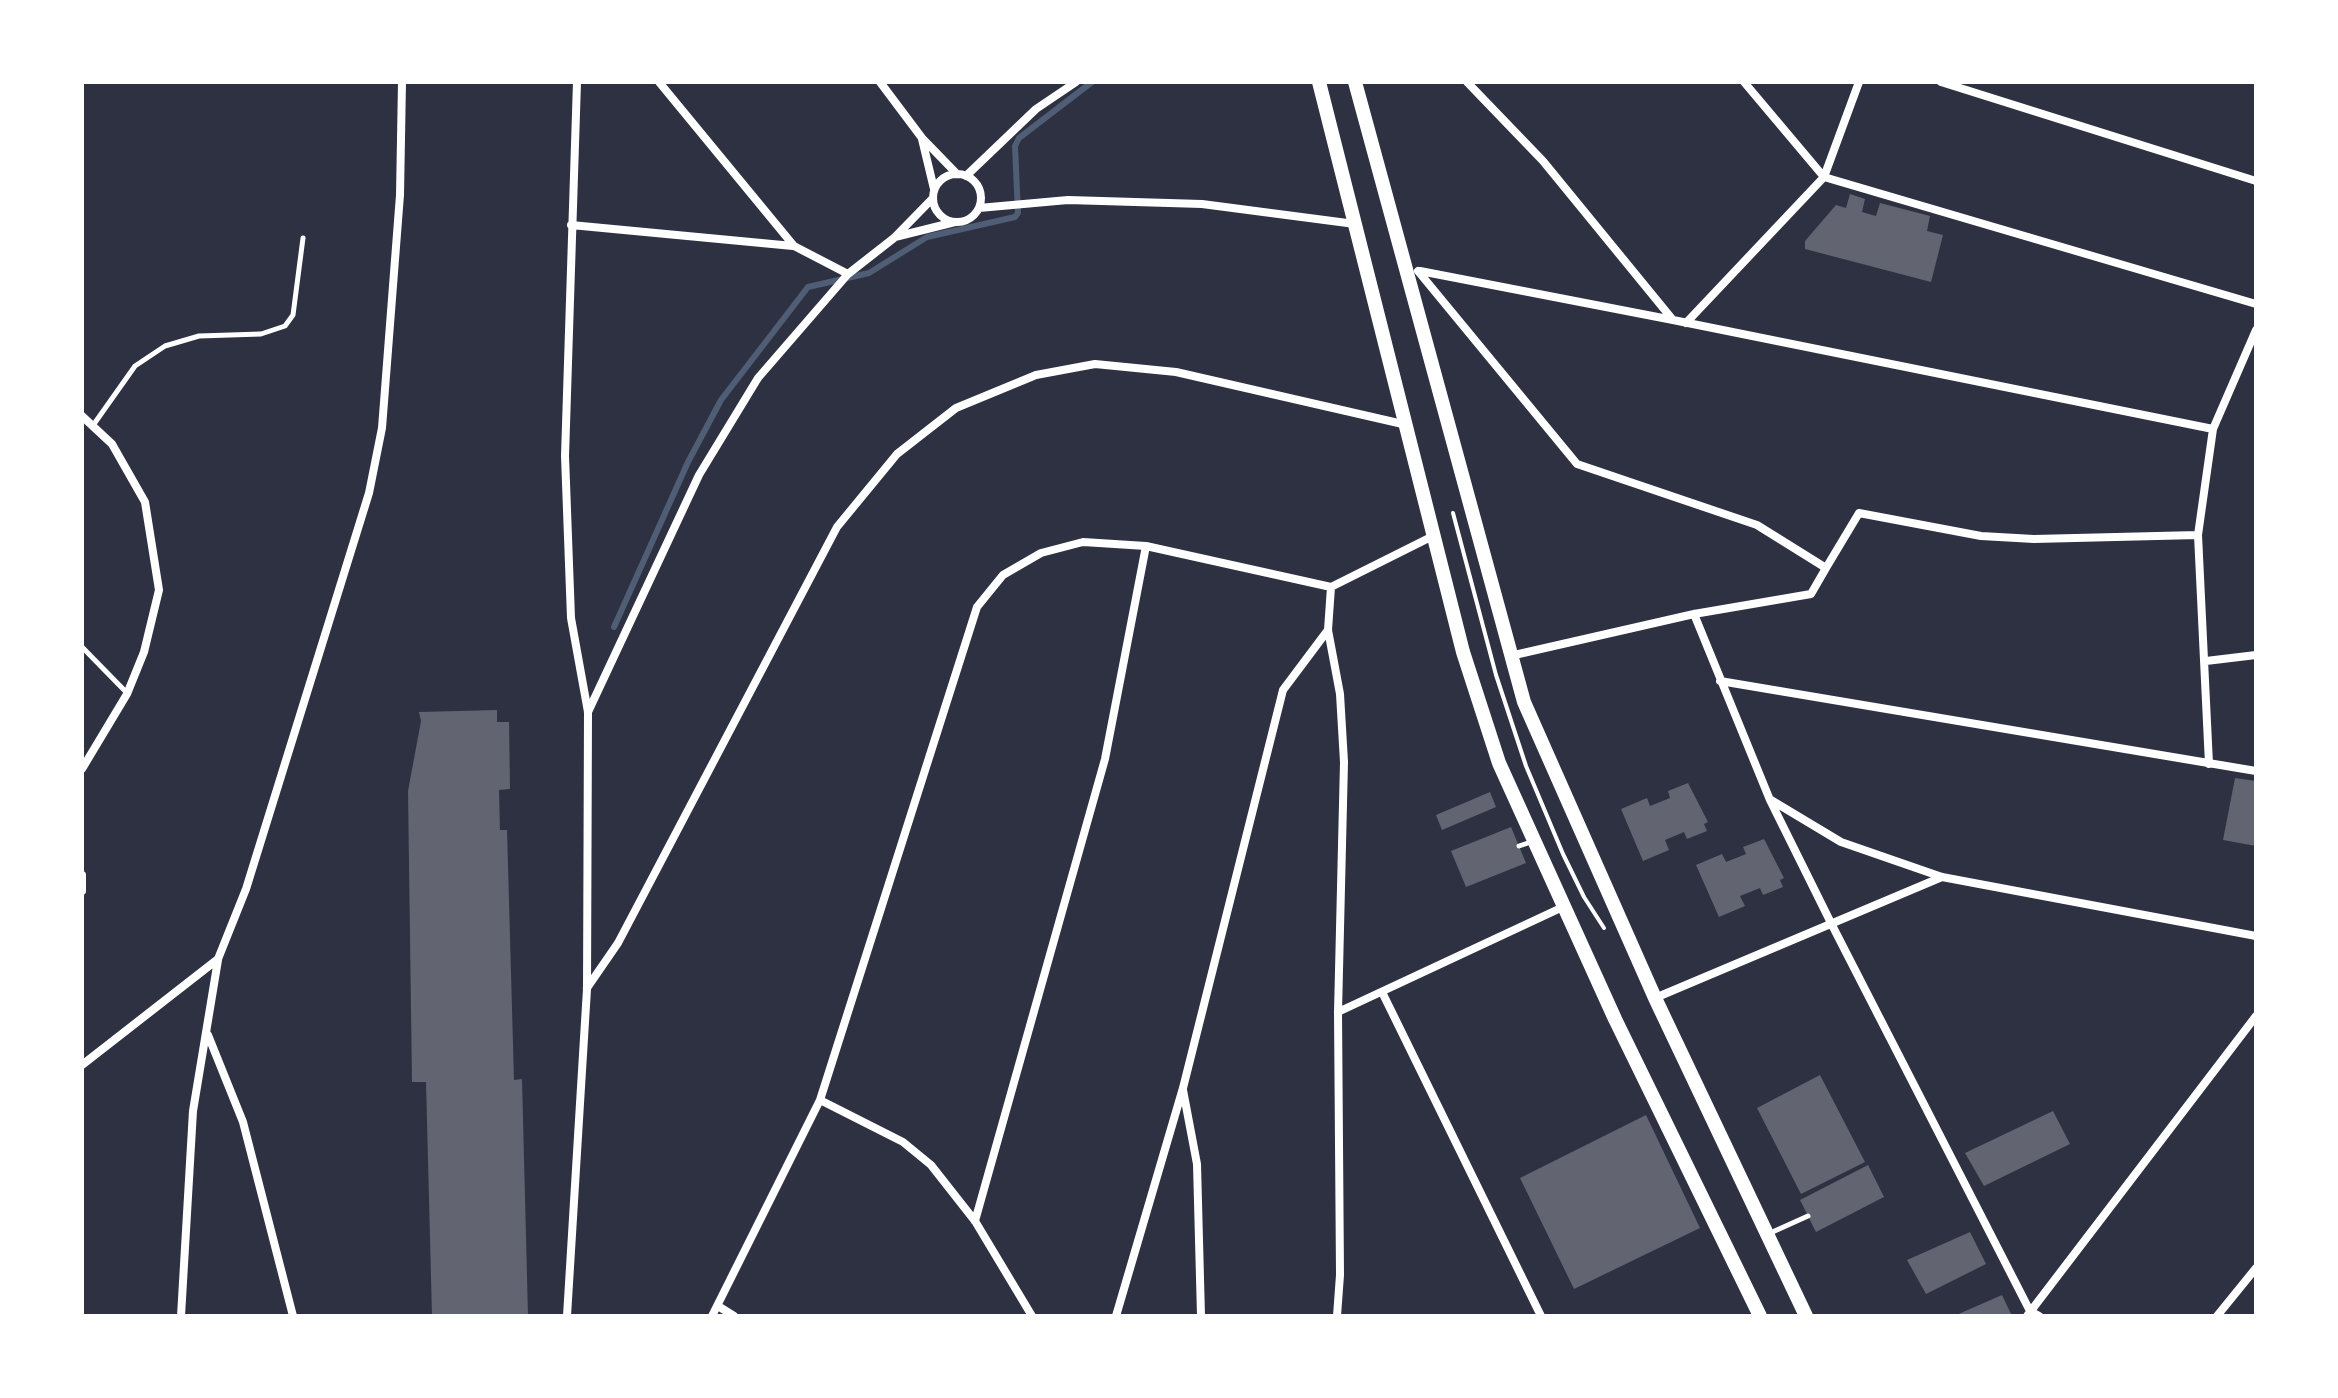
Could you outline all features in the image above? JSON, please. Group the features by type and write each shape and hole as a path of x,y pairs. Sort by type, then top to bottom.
{"main road":[{"path":"1319,82 1409,425 1463,652 1526,844 1563,907 1760,1316"},
{"path":"1355,82 1413,270 1510,656 1537,737 1655,998 1806,1316"}],"street":[{"path":"181,1316 193,1111 208,1035 218,959 246,889 369,493 383,413 400,195 402,82"},
{"path":"567,1316 587,989 588,712 571,618 565,456 577,82"},
{"path":"659,82 794,246"},
{"path":"880,82 922,138 979,189 979,208"},
{"path":"588,712 699,475 758,378 848,274 894,238 934,193 940,181 962,175 1036,109 1076,82"},
{"path":"1467,82 1543,161 1673,320"},
{"path":"1744,82 1824,177 2256,304"},
{"path":"1686,323 1824,177 1859,82"},
{"path":"1941,82 2256,181"},
{"path":"922,138 939,215 956,222"},
{"path":"894,238 966,221 979,208 1068,200 1202,204 1355,224"},
{"path":"571,225 794,246 848,274"},
{"path":"1413,270 2213,429"},
{"path":"1413,270 1577,464 1757,525 1826,568"},
{"path":"2209,764 2198,535 2213,429 2256,330"},
{"path":"587,989 618,943 837,527 897,454 956,408 1036,375 1095,364 1176,372 1409,425"},
{"path":"82,416 112,444 145,502 157,559 159,590 154,618 127,694 82,769"},
{"path":"1510,656 1694,614 1811,594 1859,513 1981,536 2021,539 2198,535"},
{"path":"712,1316 820,1100 977,607 1003,575 1041,553 1083,542 1146,546 1331,587 1436,534"},
{"path":"975,1221 1105,759 1146,546"},
{"path":"1331,587 1328,630 1340,694 1344,762 1338,1012 1340,1275 1337,1316"},
{"path":"1694,614 1770,800 2032,1314 2256,1016"},
{"path":"1116,1316 1183,1088 1283,690 1328,630"},
{"path":"2206,661 2256,655"},
{"path":"1720,681 2256,771"},
{"path":"1770,800 1841,842 1942,877 2256,936"},
{"path":"82,875 82,891"},
{"path":"1655,998 1942,877"},
{"path":"1338,1012 1563,907"},
{"path":"82,1065 218,959"},
{"path":"1382,992 1541,1316"},
{"path":"208,1035 243,1122 293,1316"},
{"path":"1183,1088 1197,1164 1201,1316"},
{"path":"820,1100 903,1142 931,1165 975,1221 1032,1316"},
{"path":"2217,1316 2256,1268"},
{"path":"718,1306 734,1316"}],"lane":[{"path":"94,424 135,366 165,346 199,336 261,334 285,326 293,315 303,238"},
{"path":"82,647 127,694"},
{"path":"1767,1235 1808,1216"}],"building":[{"path":"1850,194 1865,199 1862,212 1876,216 1880,203 1930,216 1927,231 1943,235 1931,282 1805,249 1805,241 1836,205 1846,208"},
{"path":"497,710 497,722 509,722 510,789 499,790 500,830 507,830 514,1080 522,1079 528,1316 432,1316 426,1082 412,1082 408,791 421,721 419,712"},
{"path":"2235,778 2256,781 2256,846 2223,840"},
{"path":"1688,783 1708,822 1704,824 1707,831 1687,839 1684,832 1665,840 1669,850 1643,861 1621,809 1647,798 1650,806 1670,798 1668,791"},
{"path":"1490,792 1496,807 1442,830 1436,815"},
{"path":"1511,827 1526,863 1466,887 1451,851"},
{"path":"1764,839 1784,878 1780,880 1783,887 1763,895 1760,888 1740,896 1745,906 1719,917 1696,865 1722,854 1726,862 1746,854 1743,847"},
{"path":"1820,1075 1865,1162 1801,1194 1757,1108"},
{"path":"2053,1111 2070,1144 1984,1186 1965,1153"},
{"path":"1646,1115 1700,1228 1574,1289 1520,1178"},
{"path":"1868,1165 1884,1197 1816,1232 1800,1200"},
{"path":"1970,1232 1986,1264 1926,1294 1907,1260"},
{"path":"2002,1295 2012,1316 1954,1316"}],"waterway":[{"path":"614,627 688,462 721,400 808,287 869,273 927,237 1015,217 1018,213 1015,146 1019,138 1092,82"}]}
